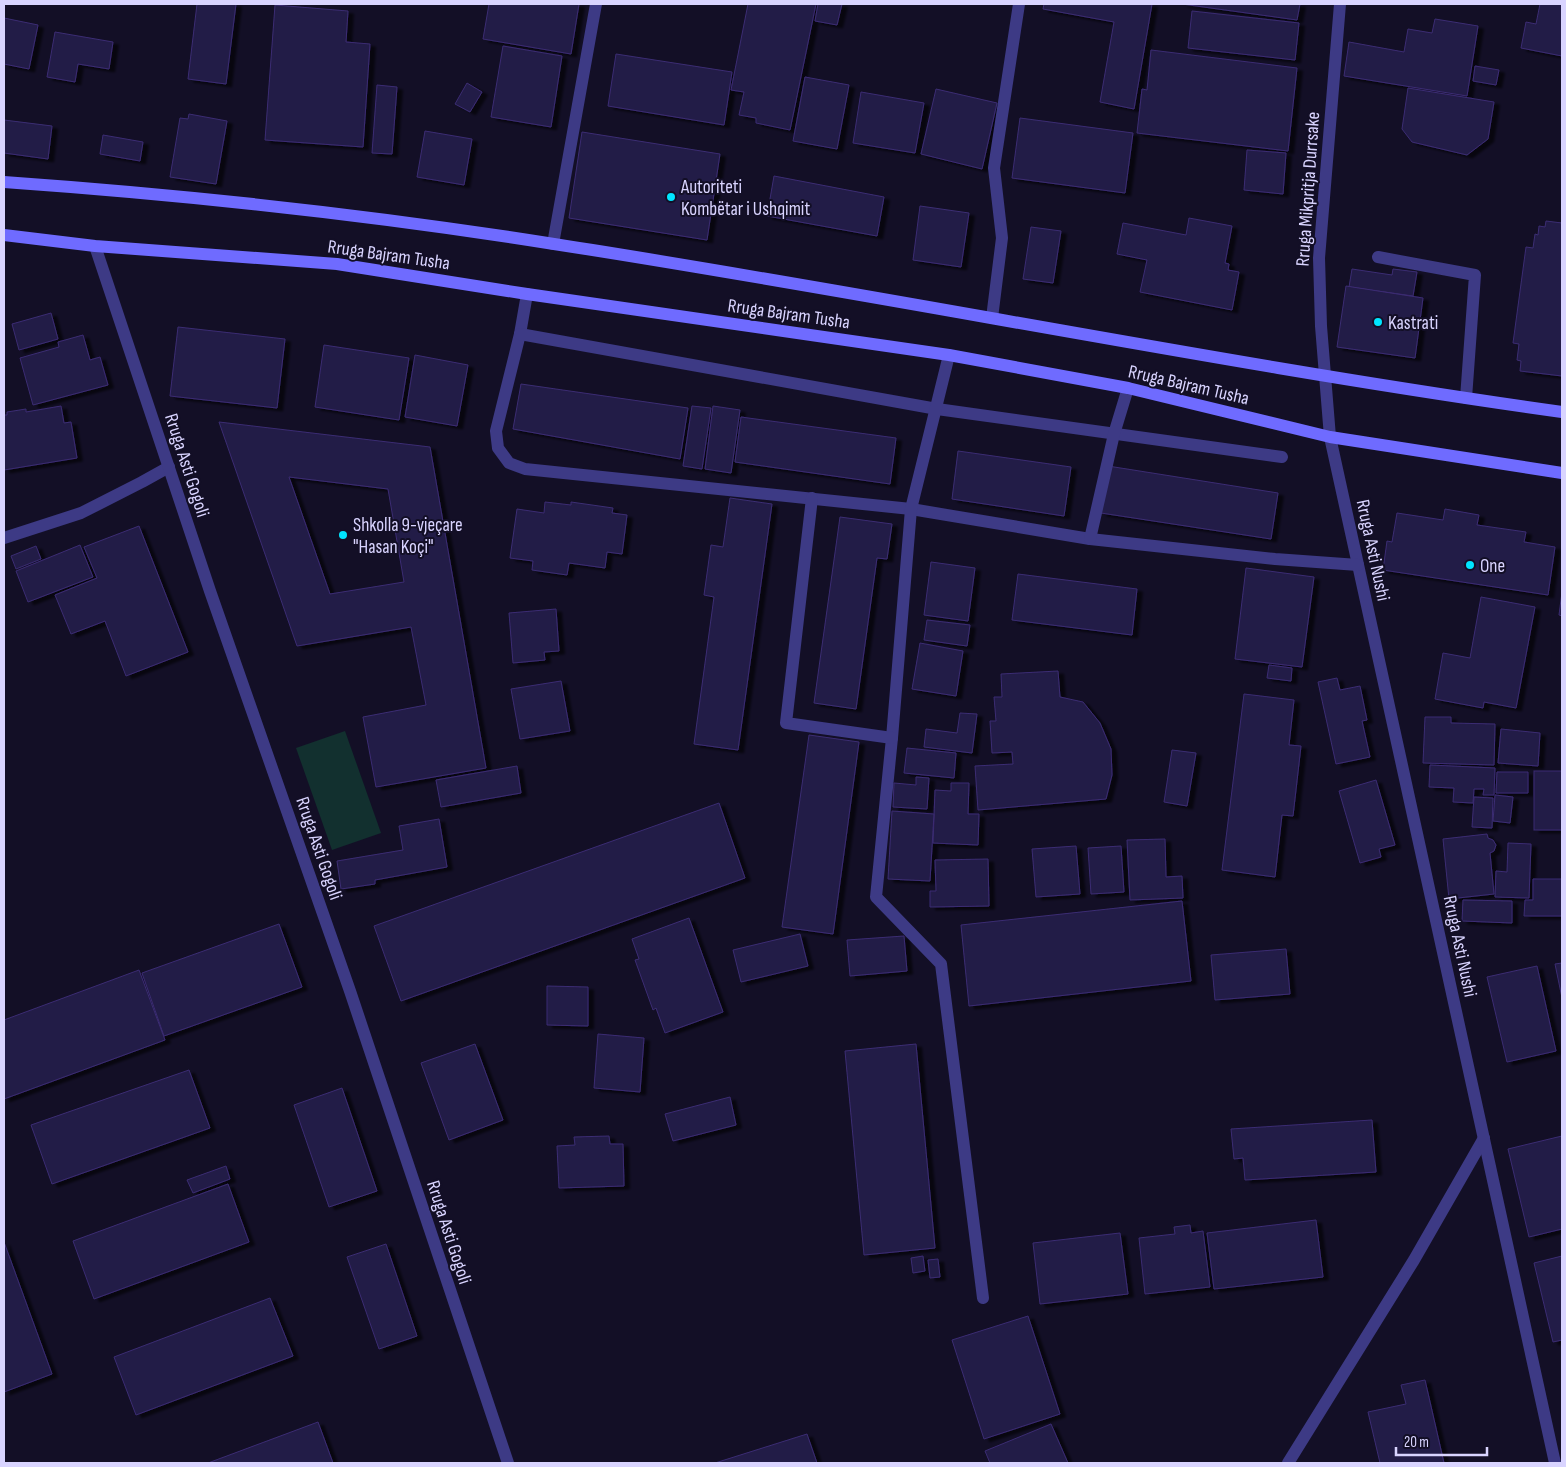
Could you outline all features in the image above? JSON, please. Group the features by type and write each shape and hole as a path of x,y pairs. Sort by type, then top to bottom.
{"main road":[{"name":"Rruga Bajram Tusha","path":"4,182 120,190 336,213 554,244 1326,376 1562,412"},
{"name":"Rruga Bajram Tusha","path":"4,235 95,246 337,264 527,294 949,354 1128,388 1330,437 1562,473"}],"street":[{"path":"554,244 596,4"},
{"path":"992,318 1002,238 994,168 1019,4"},
{"name":"Rruga Mikpritja Durrsake","path":"1330,437 1321,326 1320,258 1340,4"},
{"name":"Rruga Asti Gogoli","path":"95,246 210,591 350,991 508,1463"},
{"path":"1378,257 1475,275 1466,398"},
{"path":"527,294 520,334 496,431 498,448 509,463 525,469 911,509 1090,539 1275,559 1358,565"},
{"path":"520,334 937,409 1282,457"},
{"path":"949,354 911,509 892,738 876,897 941,964 983,1298"},
{"path":"1090,539 1114,434 1128,388"},
{"name":"Rruga Asti Nushi","path":"1330,437 1555,1463"},
{"path":"4,538 81,513 135,486 168,466"},
{"path":"812,498 786,723 892,738"},
{"path":"1288,1463 1414,1260 1484,1138"}],"green space":[{"path":"345,731 381,833 332,850 296,748"}],"building":[{"path":"197,4 236,4 226,84 188,79"},
{"path":"489,4 579,4 571,54 483,39"},
{"path":"748,4 816,4 790,130 756,123 756,118 739,115 744,92 731,90"},
{"path":"818,4 842,4 837,25 815,21"},
{"path":"1044,4 1152,4 1134,109 1100,102 1114,22 1043,9"},
{"path":"1182,4 1300,4 1297,20"},
{"path":"1540,4 1562,4 1562,56 1521,48 1526,22 1536,24"},
{"path":"275,5 348,11 346,42 370,44 363,147 265,140"},
{"path":"1192,11 1299,23 1295,60 1188,48"},
{"path":"4,18 38,25 29,69 4,64"},
{"path":"1435,19 1478,26 1467,96 1344,76 1349,42 1404,52 1408,29 1432,33"},
{"path":"55,32 113,42 109,69 78,64 75,82 47,77"},
{"path":"503,46 562,56 551,127 491,117"},
{"path":"1151,50 1297,68 1288,151 1137,133 1142,89 1147,90"},
{"path":"616,54 732,72 724,125 608,106"},
{"path":"1475,66 1499,70 1496,85 1473,81"},
{"path":"805,77 849,85 837,149 793,141"},
{"path":"467,83 482,92 470,112 455,104"},
{"path":"377,85 397,87 392,154 372,153"},
{"path":"1408,88 1494,102 1488,139 1467,155 1412,142 1402,129"},
{"path":"936,89 997,103 982,169 921,154"},
{"path":"861,92 924,103 915,153 853,143"},
{"path":"189,114 227,121 216,184 170,177 180,118 188,119"},
{"path":"1020,118 1133,133 1125,193 1012,178"},
{"path":"4,120 52,126 48,159 4,153"},
{"path":"425,131 472,139 464,185 417,177"},
{"path":"582,132 720,154 707,240 569,218"},
{"path":"103,135 143,142 140,161 100,154"},
{"path":"1247,150 1286,153 1283,194 1244,190"},
{"path":"774,176 884,197 877,236 767,216"},
{"path":"920,206 969,213 961,267 913,260"},
{"path":"1189,218 1232,226 1225,263 1229,264 1228,270 1239,272 1232,310 1140,292 1147,260 1117,254 1123,223 1186,235"},
{"path":"1546,221 1562,223 1562,376 1520,371 1521,361 1517,360 1519,344 1513,343 1526,247 1533,248 1535,234 1538,235 1539,226 1545,227"},
{"path":"1031,227 1061,231 1053,283 1023,279"},
{"path":"1352,269 1392,275 1393,269 1417,272 1413,296 1349,287"},
{"path":"1346,286 1423,298 1415,358 1337,347"},
{"path":"51,313 58,339 19,350 12,324"},
{"path":"178,327 285,339 277,408 170,396"},
{"path":"83,335 90,360 100,357 108,385 33,405 20,358 59,347 58,342"},
{"path":"324,345 409,358 399,420 315,407"},
{"path":"415,355 468,365 457,426 405,417"},
{"path":"521,384 688,408 680,459 513,429"},
{"path":"61,406 64,423 71,422 77,458 4,470 4,415 7,415 7,412 26,409 26,412"},
{"path":"692,406 711,408 702,469 683,466"},
{"path":"713,406 740,410 731,473 705,469"},
{"path":"741,417 896,438 890,484 735,462"},
{"path":"219,422 430,447 486,768 376,787 363,717 426,705 411,627 297,646","holes":["289,477 388,489 404,582 330,594"]},
{"path":"958,451 1071,467 1064,516 952,499"},
{"path":"1108,466 1278,493 1271,539 1101,513"},
{"path":"730,498 772,504 738,750 694,744 714,597 704,595 711,545 723,547"},
{"path":"545,502 571,505 571,502 613,508 612,513 627,515 622,554 607,552 605,568 569,563 567,575 532,570 533,561 510,558 517,509 544,513"},
{"path":"1445,509 1479,515 1477,525 1526,532 1524,542 1555,547 1548,595 1383,570 1387,541 1392,542 1397,513 1443,520"},
{"path":"840,517 892,524 887,559 877,558 856,709 814,703"},
{"path":"139,526 188,652 126,676 105,621 71,634 55,595 97,578 84,547"},
{"path":"80,545 93,577 28,602 16,571"},
{"path":"36,546 41,559 16,569 11,556"},
{"path":"931,562 975,568 968,621 924,615"},
{"path":"1246,568 1314,577 1302,667 1235,659"},
{"path":"1018,574 1137,589 1132,635 1012,620"},
{"path":"1562,592 1562,616 1559,615"},
{"path":"1481,597 1535,607 1516,708 1484,702 1483,708 1435,699 1443,653 1470,658"},
{"path":"556,609 559,651 544,652 545,660 513,663 509,613"},
{"path":"927,620 970,625 967,646 924,640"},
{"path":"920,643 963,651 956,696 912,689"},
{"path":"1269,665 1292,668 1291,681 1267,678"},
{"path":"1058,671 1060,697 1083,702 1100,723 1111,749 1112,775 1106,799 978,810 975,766 1013,764 1012,752 992,753 990,721 996,721 994,697 1002,697 1001,674"},
{"path":"1337,678 1340,690 1360,686 1367,720 1362,721 1370,757 1336,764 1318,682"},
{"path":"561,681 570,731 520,739 511,689"},
{"path":"1244,694 1294,700 1289,745 1301,746 1293,816 1282,815 1275,877 1222,870"},
{"path":"960,713 977,714 972,753 924,747 926,729 957,733"},
{"path":"1425,717 1451,717 1451,723 1495,724 1494,765 1423,763"},
{"path":"1501,729 1540,733 1538,766 1498,763"},
{"path":"809,735 859,742 833,934 782,927"},
{"path":"907,748 956,753 954,778 904,773"},
{"path":"1172,750 1196,753 1187,806 1164,802"},
{"path":"1430,765 1495,768 1494,795 1483,795 1484,789 1474,789 1473,803 1453,802 1454,788 1429,787"},
{"path":"517,766 521,793 441,807 436,780"},
{"path":"1534,771 1562,771 1562,830 1534,830"},
{"path":"1497,772 1528,772 1528,793 1496,793"},
{"path":"916,777 929,778 927,809 893,807 894,783 916,785"},
{"path":"1376,780 1395,845 1379,849 1381,857 1360,863 1339,791"},
{"path":"951,783 969,783 968,814 979,814 978,845 933,843 935,790 951,791"},
{"path":"1495,795 1513,797 1510,823 1493,821"},
{"path":"1474,797 1493,798 1492,828 1472,827"},
{"path":"719,803 745,878 401,1001 374,926"},
{"path":"892,811 934,814 930,881 888,879"},
{"path":"439,819 447,867 375,880 375,884 341,889 337,861 403,850 399,826"},
{"path":"1487,834 1488,838 1493,840 1496,845 1494,851 1490,853 1494,894 1449,899 1443,839"},
{"path":"1165,839 1166,877 1182,876 1183,898 1130,900 1127,840"},
{"path":"1508,843 1531,844 1529,898 1495,897 1496,871 1507,872"},
{"path":"1076,846 1080,894 1036,897 1032,849"},
{"path":"1121,846 1124,892 1091,894 1088,848"},
{"path":"988,859 989,906 930,907 930,891 936,891 935,860"},
{"path":"1533,879 1562,879 1562,916 1524,916 1525,900 1533,900"},
{"path":"1463,900 1512,901 1512,923 1462,921"},
{"path":"1182,901 1191,981 969,1006 961,925"},
{"path":"689,918 723,1012 665,1033 656,1008 653,1010 635,960 639,959 632,939"},
{"path":"279,924 302,987 164,1036 142,973"},
{"path":"800,934 808,966 741,982 733,950"},
{"path":"904,936 907,971 850,976 847,940"},
{"path":"1286,949 1290,994 1215,1000 1211,955"},
{"path":"1562,963 1562,998 1555,964"},
{"path":"1537,966 1556,1051 1507,1062 1487,977"},
{"path":"139,970 165,1040 4,1099 4,1020"},
{"path":"547,986 588,987 588,1026 547,1025"},
{"path":"598,1034 644,1038 640,1092 594,1088"},
{"path":"475,1044 503,1120 449,1140 421,1063"},
{"path":"916,1044 935,1248 864,1255 845,1051"},
{"path":"189,1070 210,1128 52,1184 31,1125"},
{"path":"342,1088 377,1191 329,1207 294,1105"},
{"path":"730,1097 736,1125 673,1141 665,1114"},
{"path":"1372,1120 1376,1172 1245,1180 1243,1158 1234,1159 1231,1129"},
{"path":"609,1136 610,1144 623,1144 624,1186 559,1188 557,1146 575,1145 574,1137"},
{"path":"1562,1136 1562,1229 1529,1237 1508,1149"},
{"path":"226,1166 230,1179 193,1193 187,1180"},
{"path":"228,1184 249,1242 94,1299 73,1241"},
{"path":"1316,1220 1323,1277 1214,1289 1207,1233"},
{"path":"1190,1225 1191,1233 1203,1231 1210,1287 1145,1294 1139,1238 1175,1234 1174,1227"},
{"path":"1120,1233 1128,1294 1040,1304 1033,1243"},
{"path":"4,1242 52,1374 4,1392"},
{"path":"386,1244 417,1336 379,1349 347,1257"},
{"path":"923,1256 925,1271 913,1273 911,1258"},
{"path":"1562,1256 1562,1340 1553,1342 1534,1263"},
{"path":"938,1259 940,1277 930,1278 928,1260"},
{"path":"270,1298 293,1356 136,1415 114,1357"},
{"path":"1028,1316 1060,1414 984,1439 952,1340"},
{"path":"1425,1380 1444,1463 1380,1463 1368,1412 1406,1404 1401,1385"},
{"path":"318,1422 333,1463 208,1463"},
{"path":"1051,1424 1068,1463 990,1463 985,1451"},
{"path":"807,1434 817,1463 715,1463"}],"place":[{"name":"Autoriteti Kombëtar i Ushqimit","path":"671,197"},
{"name":"Kastrati","path":"1378,322"},
{"name":"Shkolla 9-vjeçare \"Hasan Koçi\"","path":"343,535"},
{"name":"One","path":"1470,565"}]}
